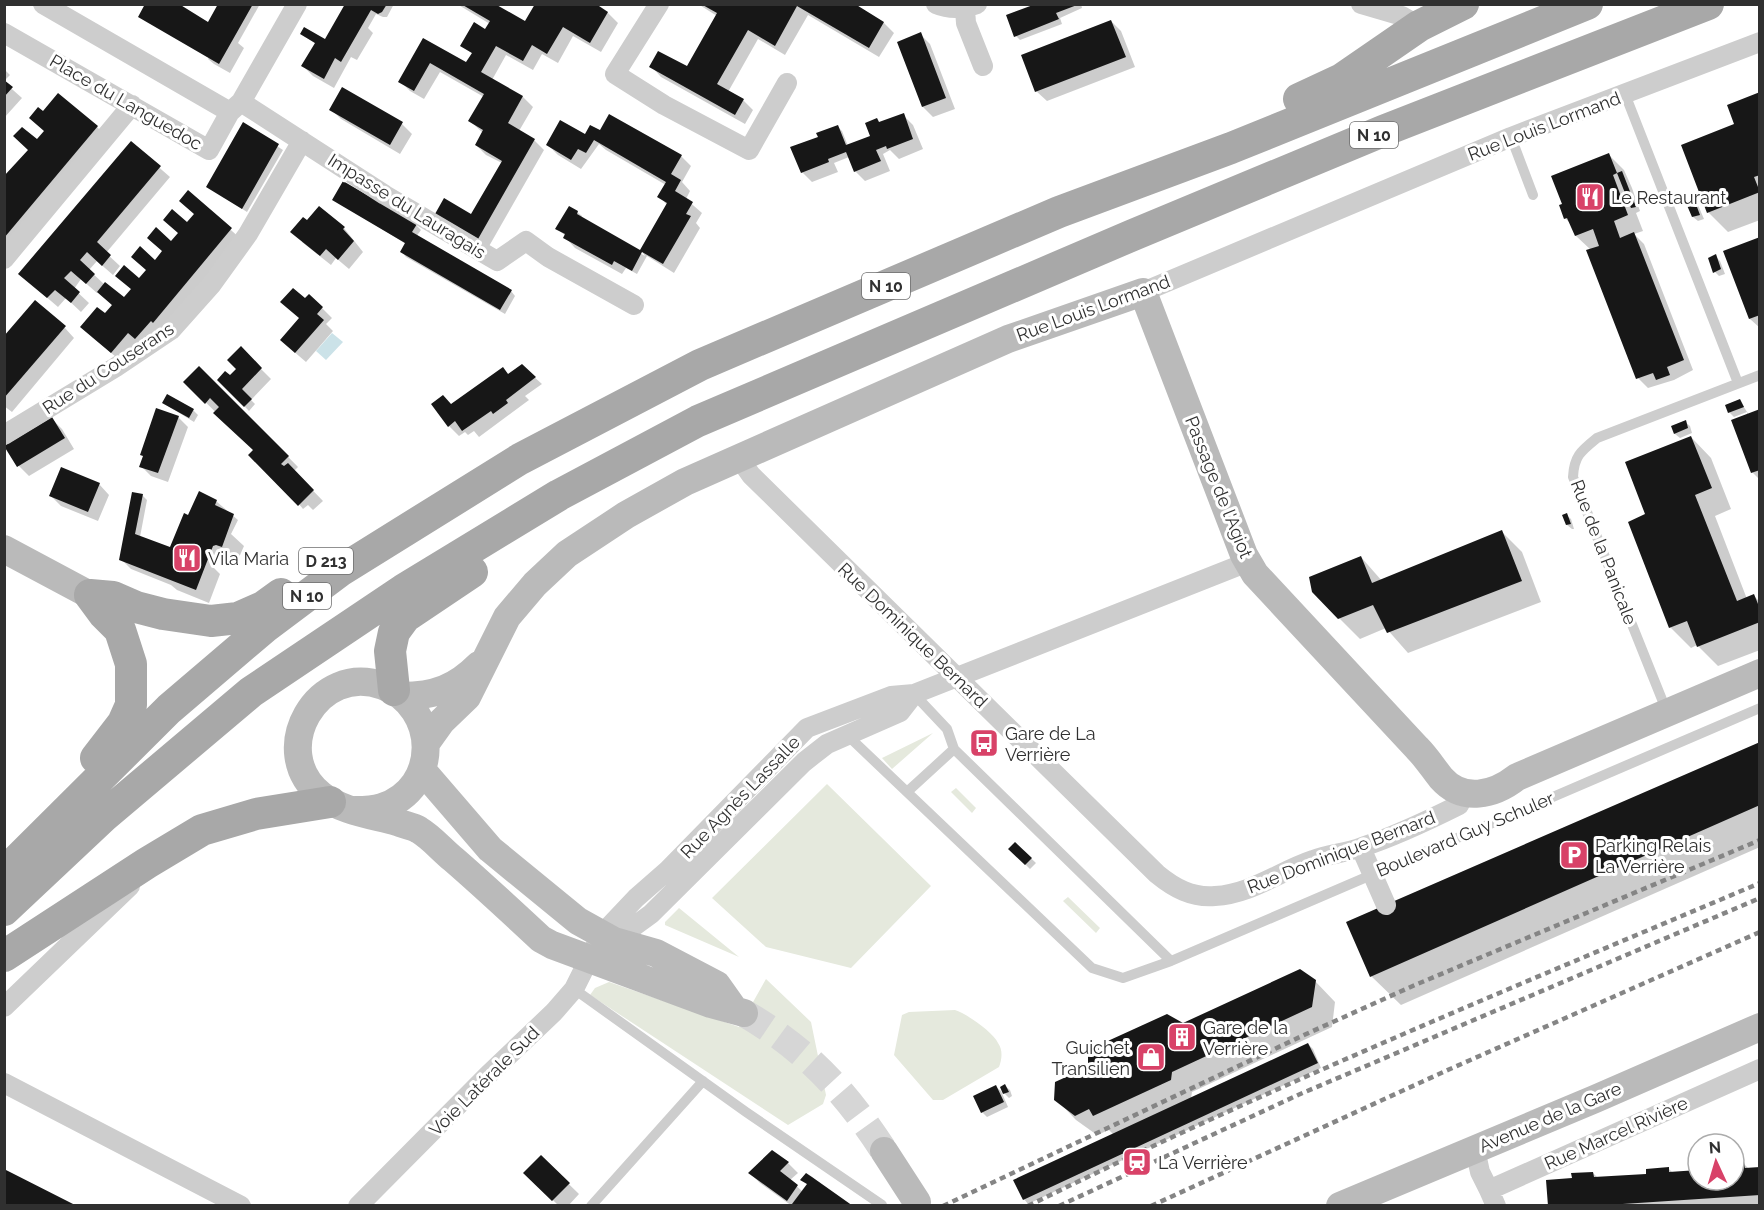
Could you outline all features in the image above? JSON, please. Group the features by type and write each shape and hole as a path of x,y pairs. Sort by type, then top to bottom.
{"main road":[{"path":"1231,148 1247,122 1342,79 1419,26 1463,4"},
{"name":"N 10","path":"4,873 169,709 264,628 340,571 520,459 700,365 1059,212 1231,148 1587,4"},
{"name":"N 10","path":"4,910 103,817 251,692 403,591 559,495 698,421 1372,136 1708,4"},
{"name":"D 213","path":"90,595 113,597 136,607 193,620 238,618 262,607 354,541 512,444 550,444"},
{"path":"398,693 390,651 394,632 405,617 546,522 559,495"},
{"name":"D 213","path":"90,595 120,630 132,664 131,705 123,723 92,762 92,785"},
{"path":"4,956 147,863 202,831 256,813 343,806"}],"street":[{"path":"43,4 236,107 297,4"},
{"path":"658,4 615,74 664,105 749,150 787,83"},
{"path":"936,4 952,9 971,7 966,23 983,66"},
{"path":"1361,4 1402,16 1419,26"},
{"name":"Place du Languedoc","path":"4,33 209,150 236,107"},
{"name":"Rue Louis Lormand","path":"426,742 441,722 467,697 507,617 535,584 567,554 685,482 1008,339 1143,292 1511,137 1760,42"},
{"path":"4,259 132,105"},
{"name":"Impasse du Lauragais","path":"236,107 302,141 414,214 497,261 526,241 548,257 634,305"},
{"name":"Rue du Couserans","path":"4,435 116,367 171,330 212,284 248,234 302,141"},
{"name":"Passage de l'Agiot","path":"1143,292 1248,562 1255,574 1431,764"},
{"name":"Rue Dominique Bernard","path":"739,458 751,475 955,678 1157,874 1182,891 1206,896 1246,890 1313,860 1361,848 1387,838 1459,806 1464,794"},
{"name":"D 213","path":"4,549 90,595"},
{"name":"Rue Agnès Lassalle","path":"600,945 636,898 668,870 807,728 891,696 914,694 1248,562"},
{"name":"Rue Louis Lormand","path":"398,693 422,696 443,691 466,678 485,660"},
{"name":"Boulevard Guy Schuler","path":"1431,764 1442,779 1464,794 1475,795 1488,792 1505,787 1517,777 1760,673"},
{"path":"343,806 383,807 406,793 422,770 426,757 423,725 415,709 398,693 381,684 352,682 326,693 306,714 298,741 298,756 302,770 318,793 343,806 418,829 454,848 485,868 562,931 600,945"},
{"path":"846,734 900,712 914,694"},
{"name":"Rue Agnès Lassalle","path":"600,945 651,914 804,762 827,744 846,734"},
{"name":"Boulevard Guy Schuler","path":"1431,764 1464,775 1517,777"},
{"path":"422,770 490,849 578,921 600,945"},
{"path":"418,829 541,939 552,945 600,945 656,953 717,985 739,1011"},
{"path":"1361,848 1386,905"},
{"path":"4,1007 126,891 147,863"},
{"name":"Voie Latérale Sud","path":"358,1206 554,1012 574,989 600,945"},
{"name":"Avenue de la Gare","path":"1340,1206 1760,1027"},
{"name":"Rue Marcel Rivière","path":"1492,1198 1760,1069"},
{"path":"6,1080 241,1206"},
{"path":"1475,1149 1480,1172 1492,1198"},
{"path":"884,1152 917,1202"}],"lane":[{"path":"1625,94 1738,383"},
{"path":"1511,137 1533,195"},
{"name":"Rue de la Panicale","path":"1667,712 1573,477 1574,462 1582,450 1597,438 1760,375"},
{"path":"914,694 947,729 954,749 1171,961"},
{"name":"Boulevard Guy Schuler","path":"846,734 1092,968 1123,978 1171,961 1760,708"},
{"path":"907,792 954,749"},
{"path":"574,989 882,1205"},
{"path":"591,1206 703,1081"}],"shaded area":[{"path":"933,733 892,769 882,758"},
{"path":"827,784 931,886 851,968 766,947 712,898"},
{"path":"956,788 976,808 972,813 951,792"},
{"path":"1068,897 1100,928 1096,933 1063,901"},
{"path":"679,908 739,957 665,925 665,922"},
{"path":"766,979 811,1022 826,1095 823,1104 788,1125 590,995 595,988 609,982 739,1027"},
{"path":"955,1010 966,1015 991,1034 1001,1049 1001,1061 999,1067 943,1100 933,1100 894,1055 902,1015 909,1012"}],"water":[{"path":"332,333 343,342 326,360 316,351"}],"building":[{"path":"145,4 179,4 208,22 218,4 253,4 219,64 138,17"},
{"path":"345,4 387,4 378,14 371,10 341,62 335,58 324,79 301,66 315,43 300,34 304,27 325,39"},
{"path":"461,4 495,4 525,21 535,4 596,4 608,12 590,43 563,27 547,54 532,45 523,61 496,46 481,72 523,96 508,123 535,139 478,239 435,214 444,198 471,214 502,161 475,145 483,130 468,121 484,94 430,63 414,91 398,82 423,38 466,62 472,53 460,46 474,22 485,29 490,21"},
{"path":"701,4 855,4 884,22 869,48 797,6 775,46 748,30 717,84 744,99 735,115 649,67 658,51 687,66 717,13"},
{"path":"1033,5 1077,5 1056,13 1059,19 1014,37 1006,15"},
{"path":"1111,20 1126,57 1035,92 1021,55"},
{"path":"921,32 946,98 922,107 897,42"},
{"path":"4,80 13,87 4,97"},
{"path":"342,87 403,122 390,145 329,110"},
{"path":"1760,92 1760,175 1754,177 1760,192 1707,213 1681,145 1734,124 1727,105"},
{"path":"58,93 98,126 4,238 4,176 28,150 13,136 22,127 37,139 44,131 29,118 38,107 43,111"},
{"path":"904,113 913,139 887,149 886,146 876,150 881,161 854,172 846,152 828,159 829,162 801,173 790,147 818,137 816,133 838,125 846,145 870,136 865,123 877,118 879,122"},
{"path":"609,114 682,155 671,174 681,180 675,191 693,202 686,214 691,216 663,264 642,252 632,271 614,261 612,265 563,238 565,234 555,229 569,206 578,211 577,214 640,250 667,203 657,197 666,182 594,140 586,153 578,149 571,160 546,145 560,120 585,134 590,125 600,130"},
{"path":"243,122 279,144 242,209 206,187"},
{"path":"131,141 161,166 97,242 111,255 102,266 87,252 80,260 95,274 86,284 71,271 64,278 80,292 71,303 55,290 47,298 18,274"},
{"path":"1609,153 1617,173 1613,175 1628,215 1614,221 1620,238 1634,232 1684,360 1667,367 1670,375 1656,380 1653,373 1636,379 1586,250 1599,246 1593,229 1575,236 1567,218 1564,219 1559,205 1562,204 1551,176"},
{"path":"1622,171 1636,207 1631,208 1617,173"},
{"path":"343,181 417,224 412,232 512,290 500,310 400,252 405,243 332,200"},
{"path":"188,190 232,228 153,323 151,321 135,339 128,333 111,353 80,327 97,307 105,313 112,305 97,292 105,282 124,297 131,289 115,276 124,265 139,278 146,270 131,257 140,246 155,260 162,251 147,238 156,227 171,241 178,233 163,220 172,209 187,222 194,214 179,201"},
{"path":"1694,199 1700,215 1692,217 1686,203"},
{"path":"319,206 345,227 343,229 354,241 338,260 326,249 320,256 290,232 303,217 307,220"},
{"path":"1760,237 1760,315 1749,319 1723,251"},
{"path":"1716,254 1721,269 1713,273 1708,258"},
{"path":"293,288 305,298 309,294 323,307 317,314 324,320 295,353 280,340 299,318 280,302"},
{"path":"35,300 66,326 4,398 4,336"},
{"path":"241,346 262,368 242,389 252,399 244,407 217,380 225,371 230,375 236,369 227,360"},
{"path":"522,364 536,377 506,400 508,403 493,414 491,411 462,431 455,421 448,427 431,404 443,395 451,404 503,367 508,374"},
{"path":"199,366 289,456 281,464 284,466 288,463 314,490 298,506 248,455 253,450 213,413 219,407 210,398 205,404 183,382"},
{"path":"167,394 194,409 189,418 162,403"},
{"path":"1740,399 1744,407 1728,413 1725,405"},
{"path":"156,408 179,416 158,473 139,467 143,456 140,455"},
{"path":"1760,409 1760,470 1751,473 1731,420"},
{"path":"52,417 65,438 17,467 4,446"},
{"path":"1686,420 1688,428 1674,434 1671,426"},
{"path":"1691,436 1712,488 1695,495 1737,601 1754,594 1760,609 1760,622 1697,647 1687,621 1669,628 1628,522 1645,514 1625,462"},
{"path":"61,467 100,483 88,512 49,496"},
{"path":"199,491 217,500 215,505 234,514 222,547 213,546 196,590 119,560 132,492 143,494 135,534 170,547 184,513 188,515"},
{"path":"1567,513 1571,524 1566,525 1562,515"},
{"path":"1502,530 1522,581 1387,633 1373,605 1338,619 1312,592 1309,577 1361,556 1372,583"},
{"name":"Parking Relais La Verrière","path":"1760,742 1760,805 1370,977 1346,922"},
{"path":"1015,842 1032,858 1025,865 1008,849"},
{"name":"Gare de la Verrière","path":"1300,969 1316,980 1312,1007 1172,1072 1171,1080 1093,1116 1089,1109 1075,1116 1054,1100 1055,1082 1088,1067 1088,1050 1167,1014 1183,1023"},
{"path":"1308,1043 1318,1063 1023,1200 1013,1180"},
{"path":"1005,1084 1009,1092 1003,1094 1000,1087"},
{"path":"996,1085 1004,1102 981,1113 973,1096"},
{"path":"772,1150 789,1162 780,1171 798,1185 787,1201 748,1173"},
{"path":"541,1155 570,1183 552,1201 523,1173"},
{"path":"1669,1167 1669,1172 1686,1171 1686,1192 1746,1192 1746,1168 1760,1167 1760,1195 1592,1206 1548,1206 1546,1180 1572,1178 1571,1173 1593,1172 1594,1177 1646,1174 1646,1169"},
{"path":"4,1169 77,1206 4,1206"},
{"path":"806,1173 853,1206 792,1204 807,1184 800,1180"}],"tunnel":[{"path":"744,1013 787,1042 823,1073 855,1109 884,1151"}],"railway":[{"path":"943,1206 1415,985 1760,840"},
{"path":"1028,1206 1300,1079 1760,883"},
{"path":"1059,1206 1298,1095 1760,898"},
{"path":"1151,1206 1450,1069 1760,932"}],"place":[{"name":"Le Restaurant","path":"1590,197"},
{"name":"Vila Maria","path":"187,558"},
{"name":"Gare de La Verrière","path":"984,743"},
{"name":"Parking Relais La Verrière","path":"1574,855"},
{"name":"Gare de la Verrière","path":"1182,1037"},
{"name":"Guichet Transilien","path":"1151,1057"},
{"name":"La Verrière","path":"1137,1162"}]}
